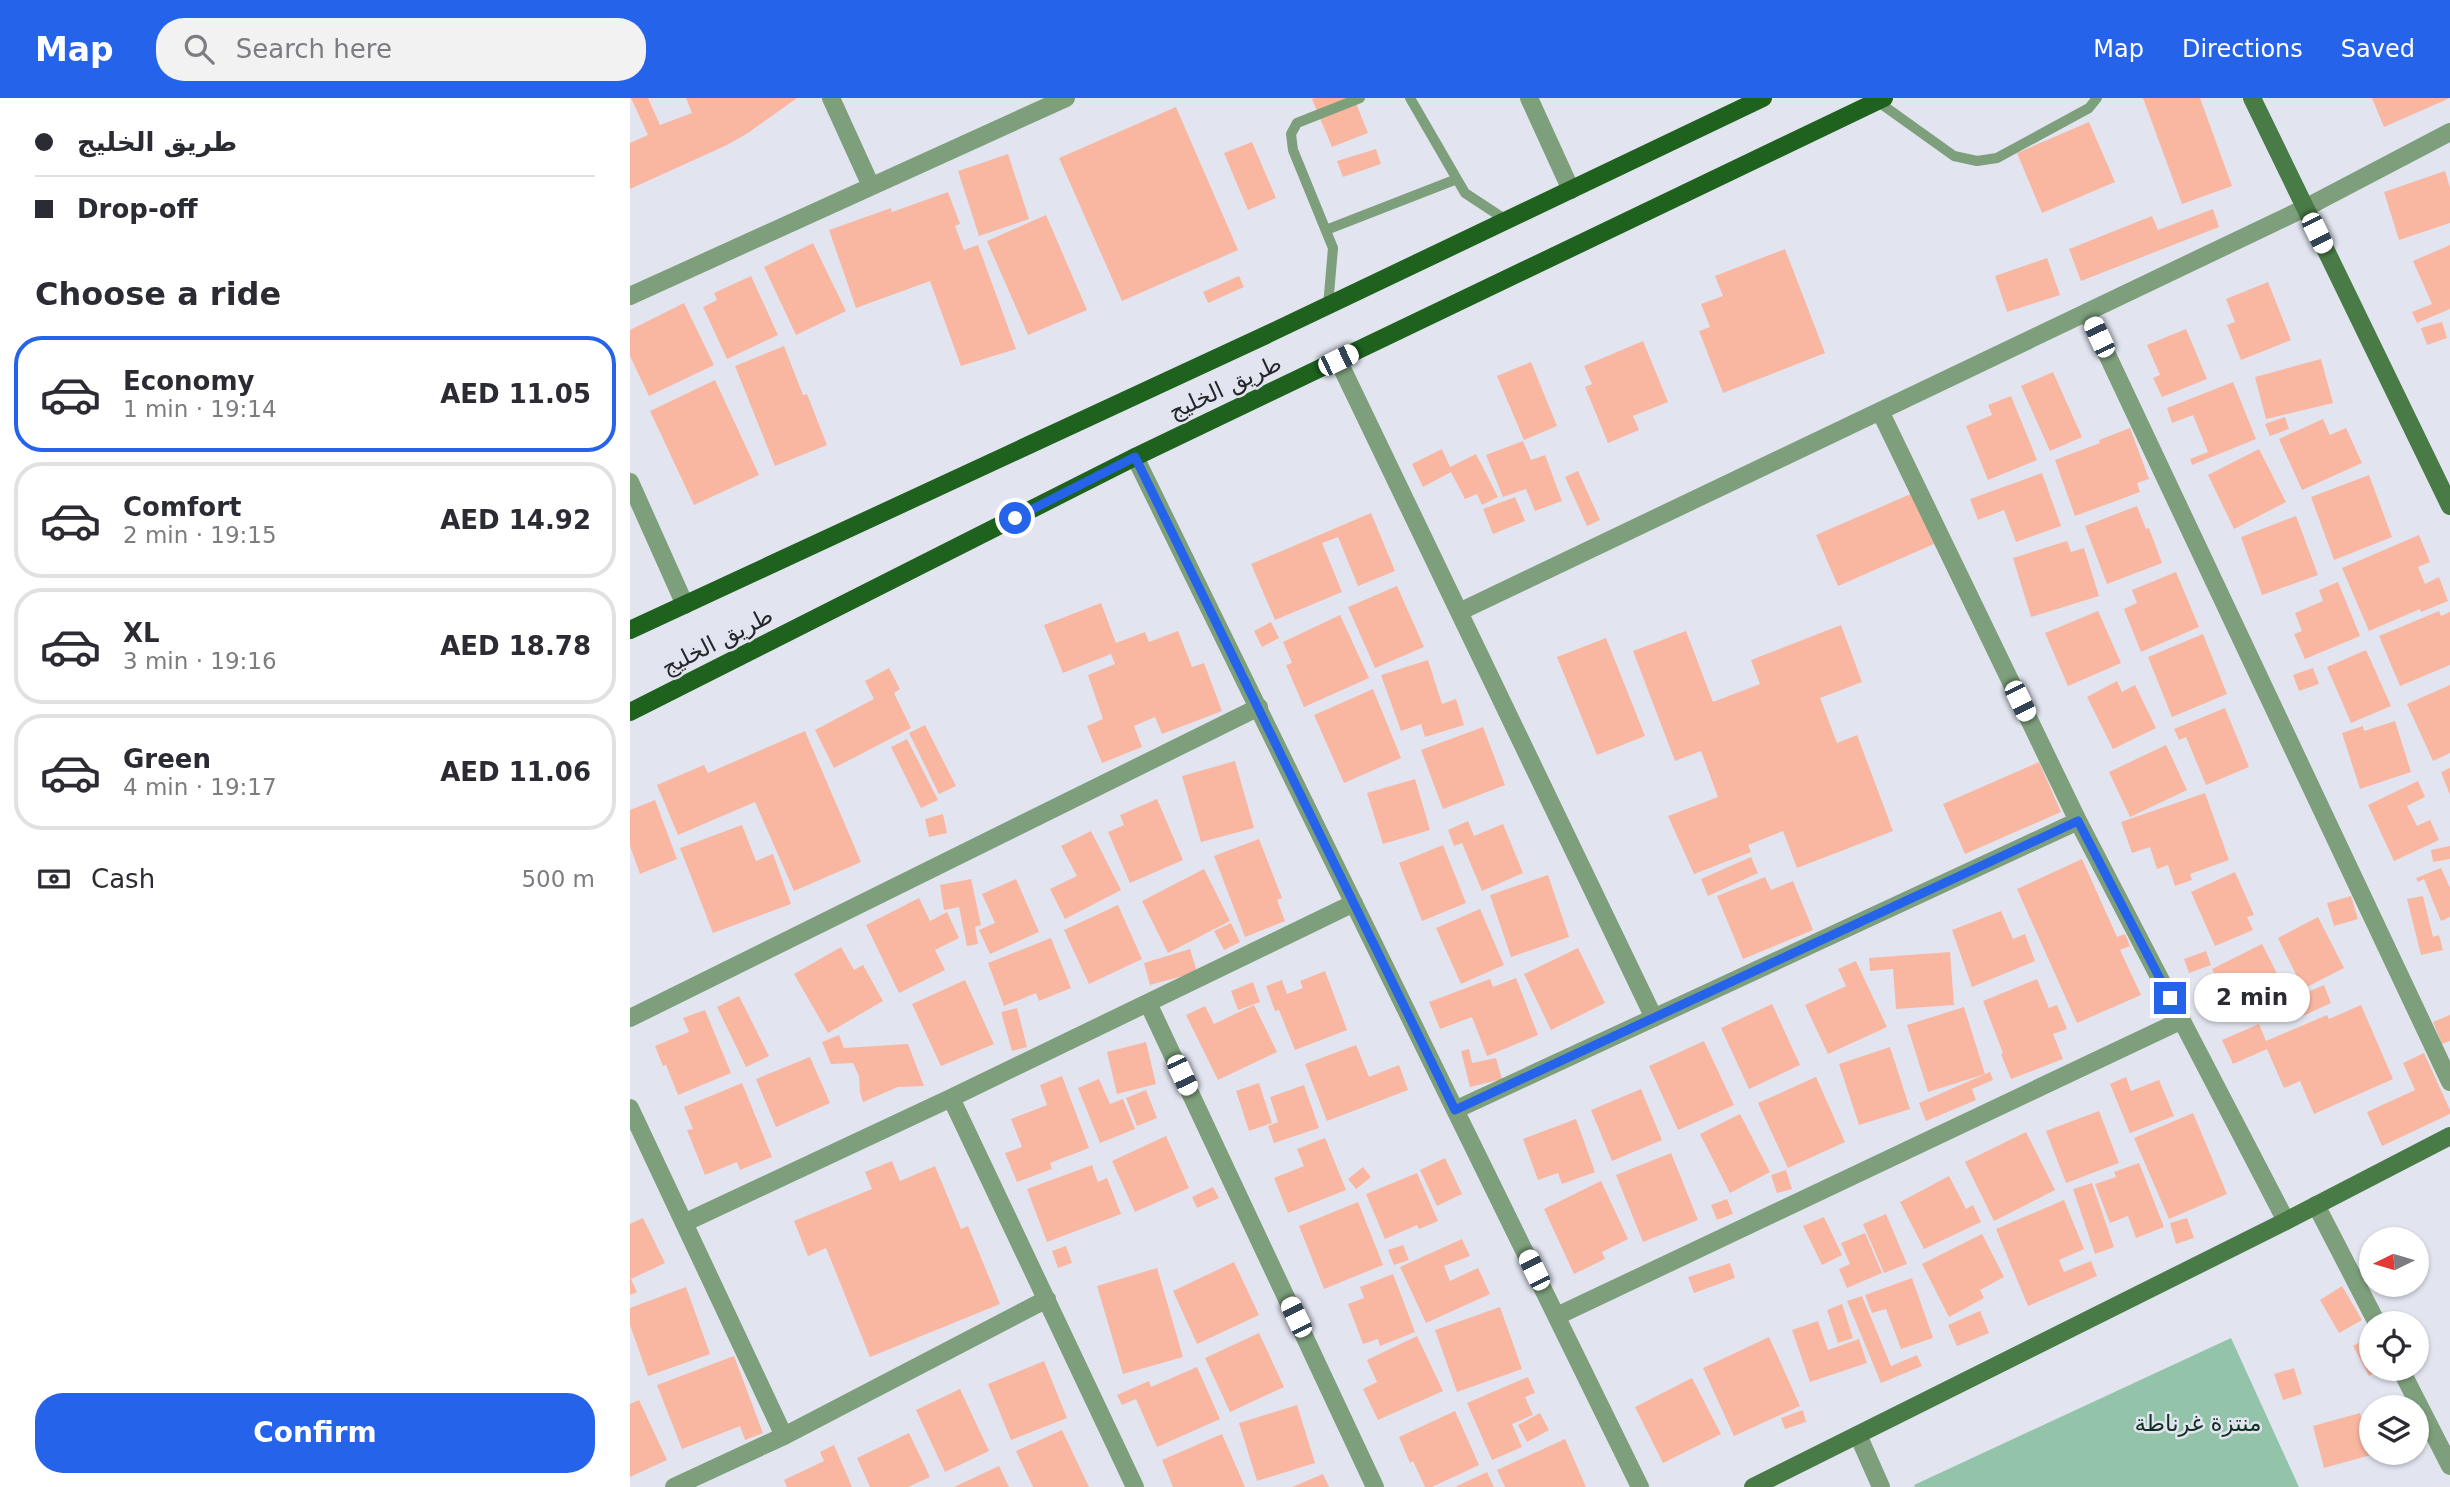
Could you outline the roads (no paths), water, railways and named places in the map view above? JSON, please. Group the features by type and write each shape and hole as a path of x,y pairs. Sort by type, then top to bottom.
{"main road":[{"name":"طريق الخليج","path":"630,630 1328,306 1763,98"},
{"name":"طريق الخليج","path":"630,712 1135,457 1880,100"}],"street":[{"path":"831,98 871,186"},
{"path":"630,296 1066,98"},
{"path":"1529,98 1571,190"},
{"path":"2252,98 2450,506"},
{"path":"1459,612 2305,208 2450,132"},
{"path":"2087,312 2450,1082"},
{"path":"1338,360 1654,1018"},
{"path":"1880,411 2078,821 2286,1221"},
{"path":"1135,457 1640,1487"},
{"path":"630,482 685,605"},
{"path":"630,1018 1259,708"},
{"path":"1455,1110 2078,821"},
{"path":"684,1223 951,1098 1354,903"},
{"path":"1147,1003 1375,1487"},
{"path":"1556,1316 2182,1020"},
{"path":"951,1098 1136,1487"},
{"path":"630,1108 784,1436"},
{"path":"1753,1487 2316,1206 2450,1136"},
{"path":"2316,1206 2371,1311"},
{"path":"674,1487 784,1436 1047,1299"},
{"path":"2407,1381 2450,1466"},
{"path":"1858,1435 1881,1487"}],"lane":[{"path":"1328,306 1333,248 1293,150 1290,134 1297,123 1360,98"},
{"path":"1410,98 1465,193 1506,220"},
{"path":"1880,100 1954,156 1977,161 1997,158 2088,108 2097,98"},
{"path":"1326,230 1457,179"}],"park label":[{"name":"منتزة غرناطة","path":"2198,1423"}]}
